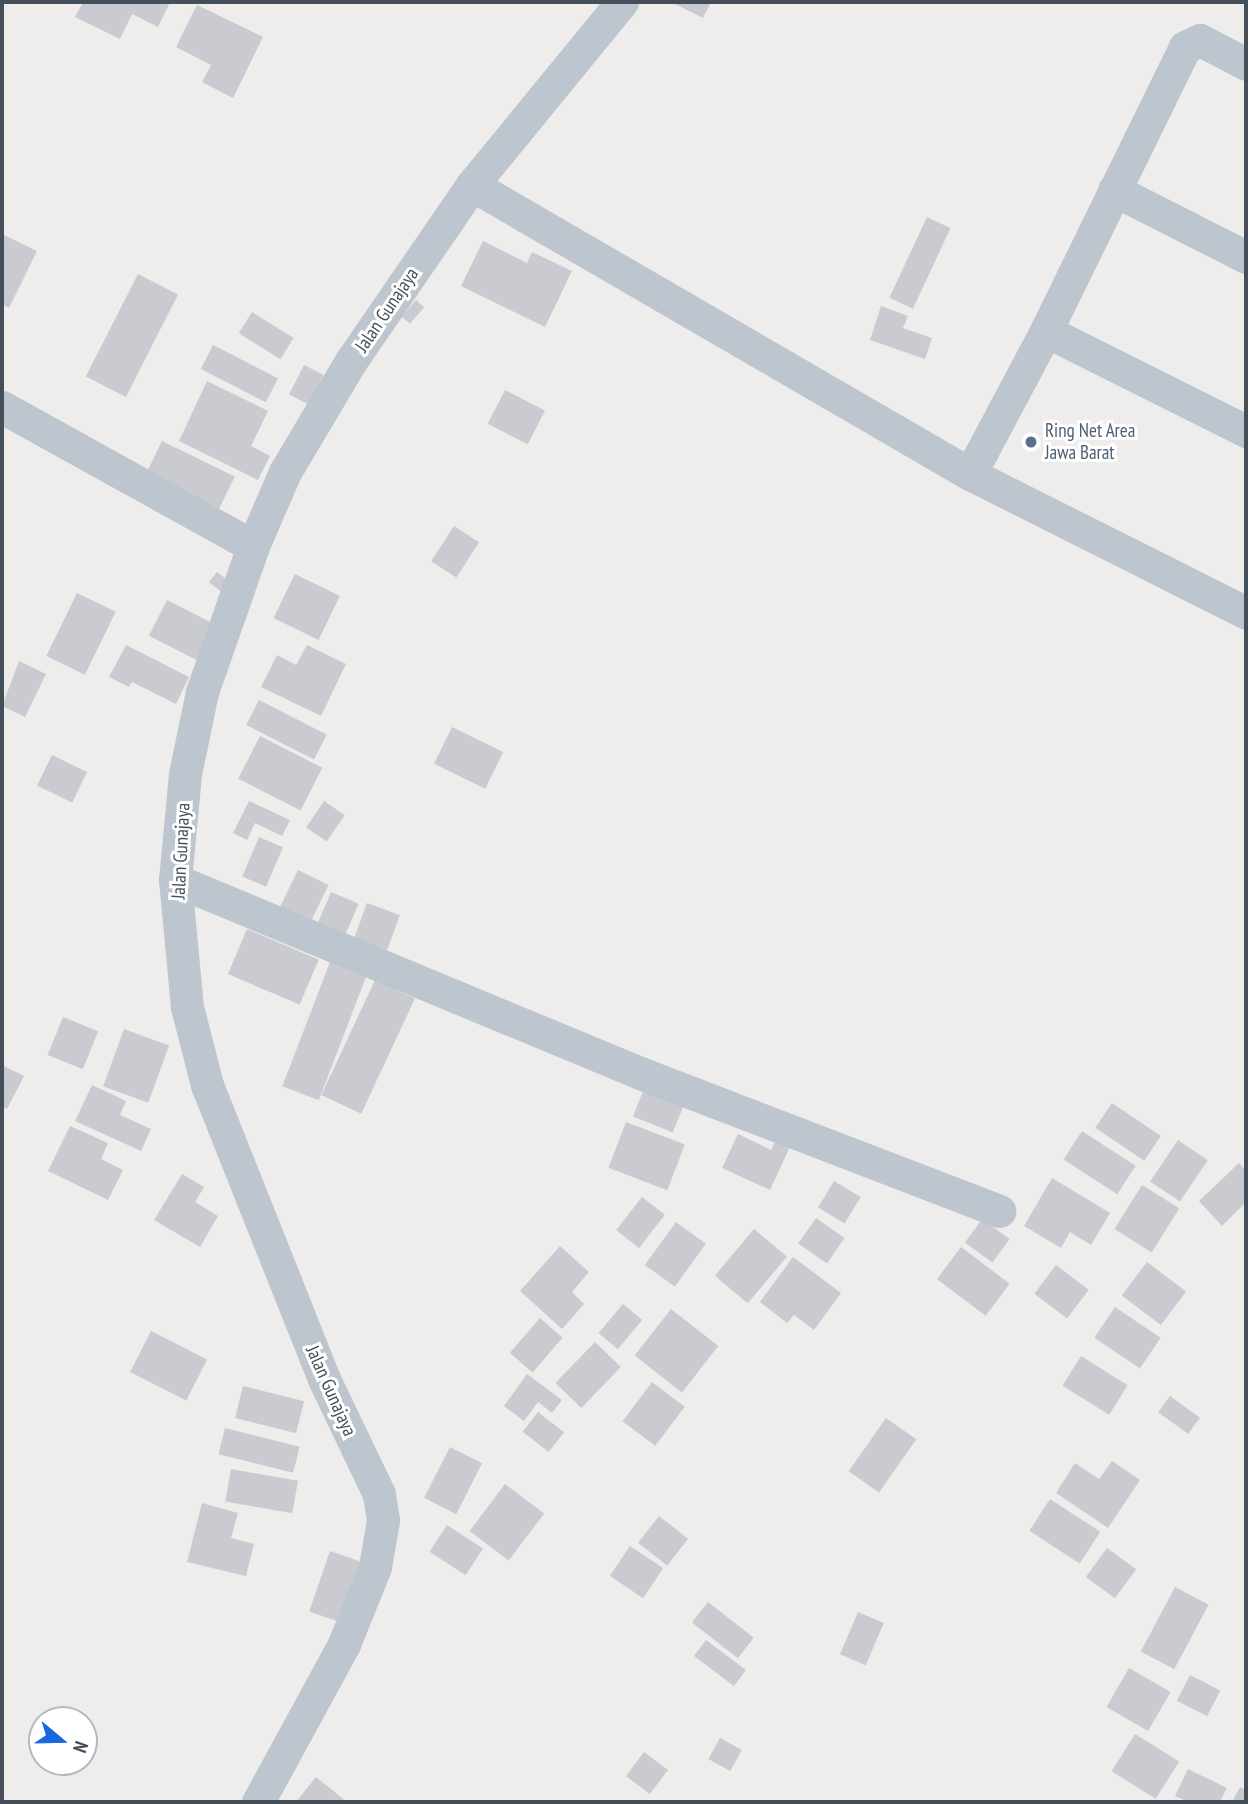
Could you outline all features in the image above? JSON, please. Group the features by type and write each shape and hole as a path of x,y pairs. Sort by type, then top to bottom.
{"street":[{"name":"Jalan Gunajaya","path":"258,1802 344,1644 376,1567 383,1520 379,1494 324,1379 208,1085 187,1007 176,880 186,774 202,692 253,546 285,472 351,362 472,185 622,2"},
{"path":"970,474 1046,331 1185,47 1200,40 1246,64"},
{"path":"472,185 970,474 1246,612"},
{"path":"1114,190 1246,257"},
{"path":"1046,331 1246,431"},
{"path":"2,407 253,546"},
{"path":"176,880 640,1073 999,1211"}],"building":[{"path":"83,2 170,2 158,27 132,14 120,39 75,17"},
{"path":"671,2 711,2 703,18"},
{"path":"197,5 263,37 233,98 202,82 211,65 176,47"},
{"path":"927,217 951,228 913,309 889,298"},
{"path":"4,235 37,251 9,308 2,304"},
{"path":"483,241 527,263 532,252 572,271 545,327 461,286"},
{"path":"138,274 178,294 126,397 86,376"},
{"path":"416,300 424,307 410,324 402,317"},
{"path":"881,306 908,316 903,328 932,338 925,359 870,340"},
{"path":"252,312 294,338 280,359 239,333"},
{"path":"213,345 278,378 266,402 201,369"},
{"path":"304,365 324,375 309,404 289,394"},
{"path":"207,381 268,411 251,446 270,456 258,480 179,441"},
{"path":"505,390 545,410 528,444 488,424"},
{"path":"162,441 235,477 218,511 145,475"},
{"path":"454,526 479,542 456,578 431,561"},
{"path":"217,572 230,582 222,592 209,582"},
{"path":"295,574 340,596 318,640 274,618"},
{"path":"77,593 116,612 85,675 46,656"},
{"path":"167,600 215,625 197,660 149,636"},
{"path":"126,645 189,677 176,704 132,682 129,687 109,677"},
{"path":"307,645 346,664 321,716 261,687 277,655 296,665"},
{"path":"19,661 46,674 25,717 2,706"},
{"path":"259,700 327,735 314,759 246,725"},
{"path":"452,727 503,752 485,789 434,764"},
{"path":"260,736 322,768 301,811 238,779"},
{"path":"52,755 87,772 72,803 37,786"},
{"path":"249,801 290,820 282,836 255,823 247,840 233,833"},
{"path":"324,801 345,815 327,842 306,828"},
{"path":"259,837 283,847 266,887 242,877"},
{"path":"298,870 329,885 308,927 277,912"},
{"path":"331,892 359,904 342,943 314,932"},
{"path":"367,903 400,915 383,960 351,948"},
{"path":"247,929 319,959 300,1005 228,974"},
{"path":"330,962 366,976 319,1100 282,1086"},
{"path":"375,980 415,999 361,1114 321,1095"},
{"path":"63,1017 98,1031 83,1069 48,1055"},
{"path":"124,1029 169,1045 148,1103 103,1086"},
{"path":"2,1065 24,1076 7,1109 2,1107"},
{"path":"646,1084 686,1100 673,1133 633,1116"},
{"path":"92,1085 126,1101 120,1115 151,1129 141,1151 75,1121"},
{"path":"1112,1103 1161,1136 1144,1161 1095,1128"},
{"path":"626,1122 685,1145 667,1190 608,1168"},
{"path":"70,1126 108,1143 101,1159 123,1170 108,1200 48,1171"},
{"path":"1082,1131 1136,1166 1117,1194 1063,1160"},
{"path":"779,1133 793,1140 770,1190 722,1168 738,1134 771,1150"},
{"path":"1178,1140 1208,1160 1180,1202 1150,1181"},
{"path":"1239,1163 1246,1171 1246,1202 1222,1226 1199,1201"},
{"path":"182,1174 204,1187 195,1202 218,1216 200,1247 154,1220"},
{"path":"1052,1178 1110,1213 1091,1245 1070,1232 1061,1248 1024,1226"},
{"path":"834,1181 861,1197 845,1224 818,1208"},
{"path":"1142,1185 1179,1208 1152,1252 1114,1229"},
{"path":"642,1197 665,1215 639,1248 616,1230"},
{"path":"816,1218 845,1238 827,1263 798,1243"},
{"path":"982,1219 1010,1239 992,1262 965,1242"},
{"path":"676,1222 706,1244 675,1287 645,1265"},
{"path":"754,1229 787,1257 748,1303 715,1276"},
{"path":"560,1246 589,1272 572,1292 584,1304 562,1329 520,1291"},
{"path":"961,1247 1010,1284 986,1316 937,1279"},
{"path":"793,1257 841,1293 814,1330 794,1315 787,1323 760,1302"},
{"path":"1147,1262 1186,1291 1161,1325 1122,1296"},
{"path":"1056,1265 1089,1290 1067,1318 1034,1294"},
{"path":"623,1304 642,1320 618,1349 599,1333"},
{"path":"1115,1307 1161,1338 1140,1368 1094,1338"},
{"path":"671,1309 718,1346 682,1392 635,1355"},
{"path":"540,1318 563,1338 532,1372 510,1353"},
{"path":"151,1331 207,1360 186,1401 130,1372"},
{"path":"595,1342 621,1367 581,1408 555,1383"},
{"path":"1081,1356 1128,1385 1109,1415 1062,1386"},
{"path":"527,1374 562,1400 552,1413 538,1402 524,1421 504,1406"},
{"path":"652,1382 685,1407 655,1446 623,1421"},
{"path":"243,1386 304,1401 296,1433 235,1418"},
{"path":"1170,1396 1200,1418 1188,1434 1158,1412"},
{"path":"538,1412 564,1432 549,1452 523,1432"},
{"path":"886,1418 916,1439 879,1492 849,1471"},
{"path":"225,1428 300,1447 293,1473 218,1454"},
{"path":"450,1447 482,1463 456,1514 424,1498"},
{"path":"1112,1461 1140,1480 1108,1528 1056,1493 1075,1463 1099,1479"},
{"path":"231,1469 298,1481 292,1513 225,1501"},
{"path":"505,1484 544,1513 509,1561 469,1531"},
{"path":"1050,1499 1100,1532 1080,1564 1029,1531"},
{"path":"202,1503 238,1513 231,1538 254,1544 246,1576 187,1562"},
{"path":"659,1516 688,1539 667,1566 638,1543"},
{"path":"447,1525 483,1548 466,1575 430,1552"},
{"path":"630,1546 663,1568 643,1598 610,1576"},
{"path":"1107,1548 1136,1569 1115,1598 1086,1577"},
{"path":"330,1551 364,1563 343,1623 309,1612"},
{"path":"1175,1587 1209,1605 1174,1669 1141,1651"},
{"path":"708,1602 754,1638 738,1658 692,1622"},
{"path":"858,1612 884,1623 866,1665 840,1654"},
{"path":"706,1640 746,1670 734,1686 694,1656"},
{"path":"1129,1668 1171,1692 1148,1731 1106,1707"},
{"path":"1190,1675 1220,1690 1207,1716 1177,1701"},
{"path":"1135,1734 1179,1762 1156,1799 1112,1771"},
{"path":"720,1738 742,1750 730,1771 708,1759"},
{"path":"644,1752 668,1770 650,1794 626,1776"},
{"path":"1188,1769 1227,1788 1220,1802 1188,1802 1175,1796"},
{"path":"316,1777 347,1802 296,1802"},
{"path":"1240,1787 1246,1790 1246,1802 1232,1802"}],"place":[{"name":"Ring Net Area Jawa Barat","path":"1031,442"}]}
